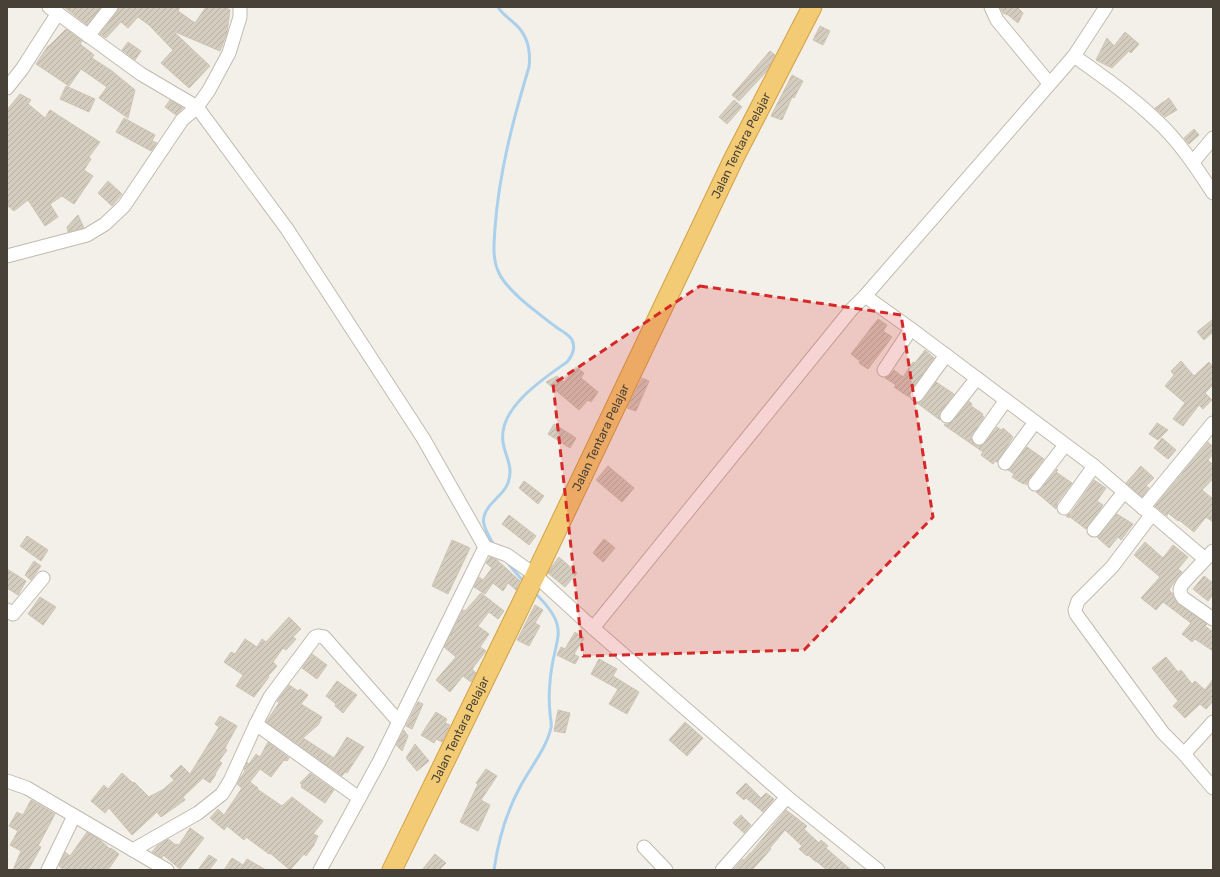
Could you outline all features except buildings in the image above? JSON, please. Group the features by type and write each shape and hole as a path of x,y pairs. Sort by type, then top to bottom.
{"highway":[{"name":"Jalan Tentara Pelajar","path":"392,870 522,604 734,158 812,7"}],"street":[{"path":"88,36 111,7"},
{"path":"7,256 87,235 105,224 124,206 182,120 197,107 209,90 229,53 240,17 240,7"},
{"path":"991,7 997,20 1049,83"},
{"path":"592,628 851,310 911,245 1049,83 1074,56 1106,7"},
{"path":"7,88 22,69 54,10 141,74 197,107 287,229 423,438 488,547 506,555 534,578 787,796 878,870"},
{"path":"1074,56 1113,83 1157,120 1193,162 1213,193"},
{"path":"1193,162 1213,138"},
{"path":"865,296 1065,444 1148,511 1209,555 1182,583 1179,592 1183,598 1213,619"},
{"path":"884,370 911,329"},
{"path":"917,395 946,355"},
{"path":"947,416 977,378"},
{"path":"979,438 1006,400"},
{"path":"1005,463 1035,422"},
{"path":"1211,429 1148,511 1112,567 1078,601 1075,610 1076,614 1163,733 1184,754 1213,788"},
{"path":"1035,484 1065,444"},
{"path":"1064,508 1094,466"},
{"path":"1094,530 1124,492"},
{"path":"320,870 399,722 488,547"},
{"path":"7,610 13,614 43,578"},
{"path":"133,850 198,813 222,794 230,781 256,724 274,691 315,637 324,637 399,722"},
{"path":"1184,754 1213,722"},
{"path":"256,724 359,798"},
{"path":"7,781 27,788 167,870"},
{"path":"722,870 787,796"},
{"path":"48,870 74,816"},
{"path":"644,847 666,870"}],"highlighted area":[{"path":"700,286 901,315 933,517 804,650 583,656 553,384"}],"waterway":[{"path":"494,545 487,533 484,517 489,506 505,488 510,477 510,467 503,442 503,429 515,406 535,386 567,362 572,355 574,346 569,336 532,309 516,295 503,280 495,262 494,239 503,167 529,67 529,49 525,37 518,27 501,12 498,7"},
{"path":"506,561 524,582"},
{"path":"494,870 500,838 511,807 520,787 542,751 551,728 549,701 552,667 557,644 557,625 554,616 534,592"}]}
